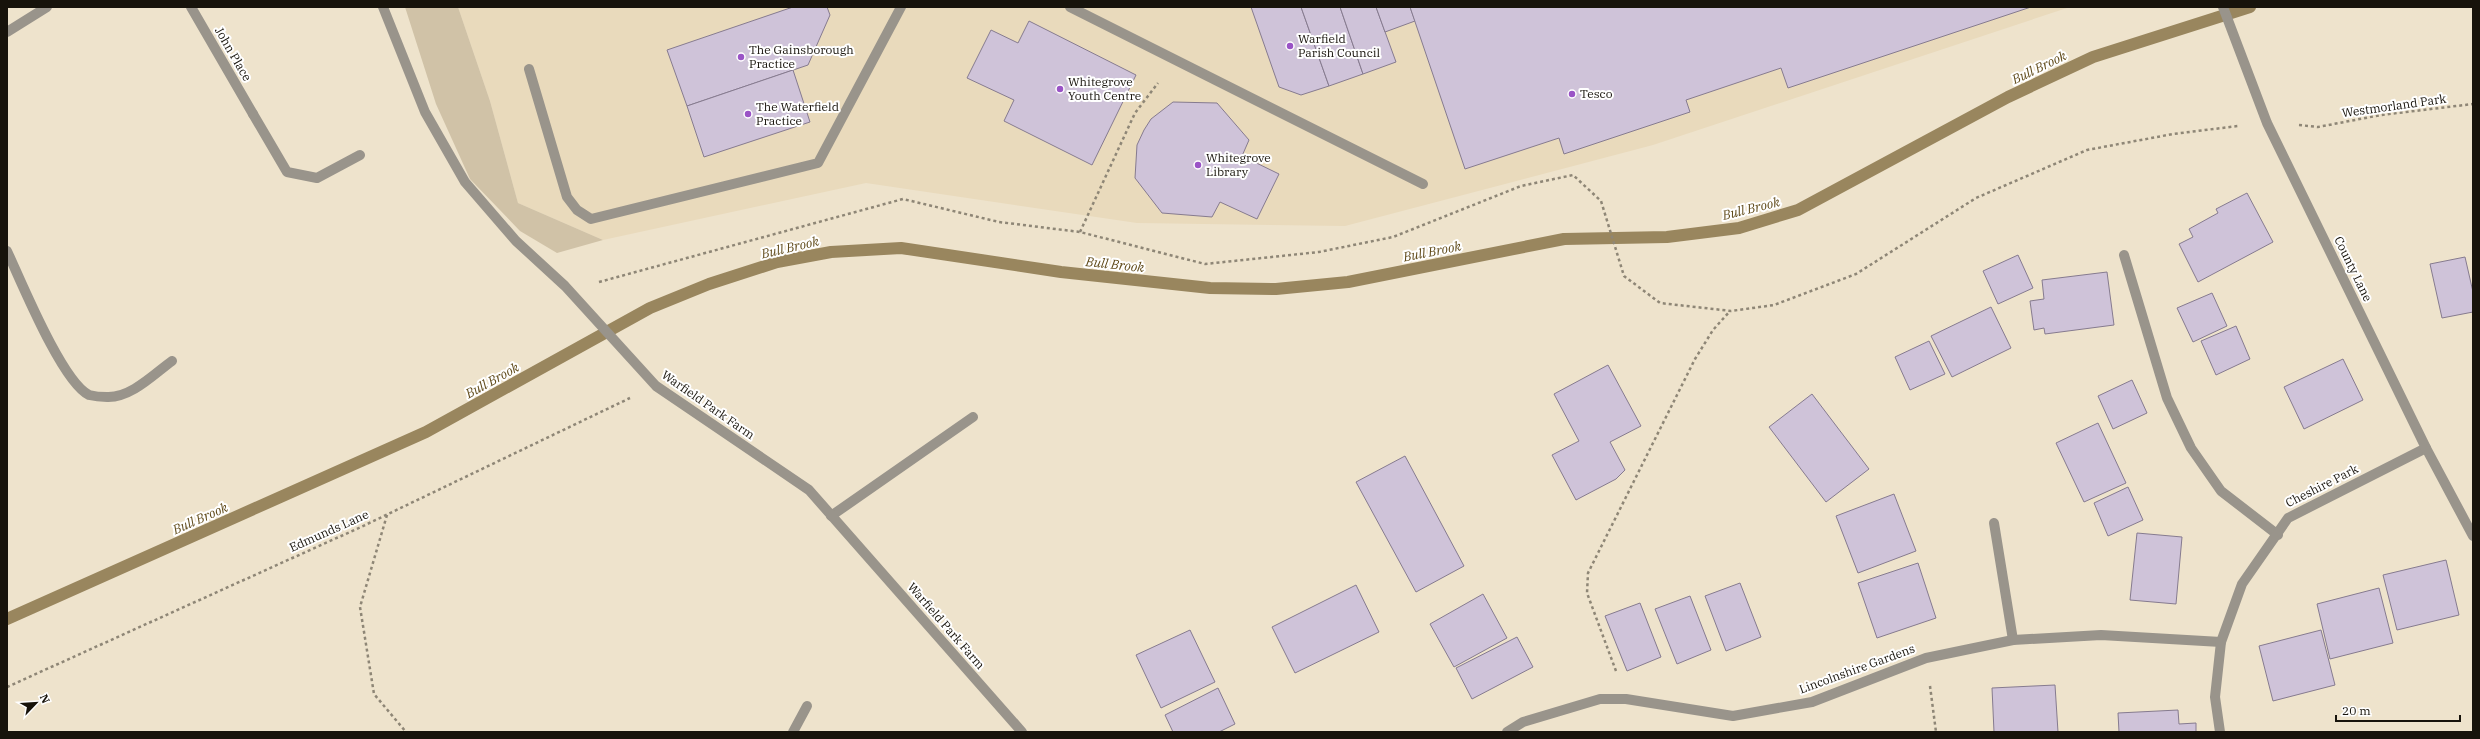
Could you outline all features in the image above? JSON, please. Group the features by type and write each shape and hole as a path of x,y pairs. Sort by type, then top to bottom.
{"street":[{"path":"7,32 47,7"},
{"name":"John Place","path":"191,7 286,172 317,178 360,155"},
{"name":"Warfield Park Farm","path":"383,7 425,112 465,182 516,241 565,286 656,386 809,490 1022,732"},
{"path":"529,69 567,197 577,210 591,219 818,163 901,7"},
{"path":"1070,7 1423,184"},
{"name":"County Lane","path":"2223,7 2267,123 2426,448 2473,536"},
{"path":"7,251 62,365 75,382 89,394 108,398 128,393 172,361"},
{"path":"2124,255 2167,398 2191,448 2221,491 2278,535"},
{"path":"832,516 973,417"},
{"name":"Cheshire Park","path":"2220,732 2215,697 2221,642 2242,584 2278,535 2288,518 2426,448"},
{"path":"1994,524 2013,640"},
{"name":"Lincolnshire Gardens","path":"1508,732 1523,722 1600,699 1626,699 1732,716 1812,702 1926,658 2013,640 2101,635 2221,642"},
{"path":"793,732 808,706"}],"path":[{"path":"1080,232 1135,113 1176,60"},
{"name":"Westmorland Park","path":"2318,127 2381,115 2473,104"},
{"path":"565,286 598,282 903,199 1000,222 1080,232 1205,264 1319,252 1393,237 1521,186 1573,175 1600,201 1624,276 1660,302 1731,311 1774,305 1856,274 1976,198 2087,150 2174,134 2237,126"},
{"path":"1626,699 1587,593 1588,573 1695,359 1713,330 1731,311"},
{"name":"Edmunds Lane","path":"7,687 387,515 656,386"},
{"path":"387,515 360,607 374,694 406,732"},
{"path":"1926,658 1936,732"}],"shaded area":[{"path":"405,7 458,7 490,101 518,203 603,240 557,253 520,231 470,179 436,104"},
{"path":"458,7 2070,7 1653,145 1345,226 1137,223 866,183 603,240 518,203 490,101"}],"building":[{"name":"The Gainsborough Practice","path":"793,7 827,7 830,15 808,65 687,106 667,50"},
{"name":"Warfield Parish Council","path":"1251,7 1301,7 1329,86 1301,95 1279,87"},
{"path":"1301,7 1340,7 1363,74 1329,86"},
{"path":"1340,7 1376,7 1396,62 1363,74"},
{"path":"1376,7 1410,7 1415,21 1385,32"},
{"name":"Tesco","path":"1410,7 2031,7 1788,88 1781,68 1686,100 1690,112 1564,154 1559,138 1465,169"},
{"name":"Whitegrove Youth Centre","path":"1029,21 1136,75 1092,165 1004,121 1014,100 967,78 991,30 1018,43"},
{"name":"The Waterfield Practice","path":"793,70 810,122 704,157 687,106"},
{"name":"Whitegrove Library","path":"1173,102 1217,103 1249,140 1242,156 1279,174 1257,219 1220,202 1212,217 1162,213 1135,178 1137,145 1144,130 1151,119"},
{"path":"2247,193 2273,242 2198,282 2179,244 2193,237 2189,229 2218,213 2216,209"},
{"path":"2018,255 2033,288 1998,304 1983,271"},
{"path":"2465,257 2473,292 2473,312 2442,318 2430,264"},
{"path":"2107,272 2114,325 2045,334 2044,328 2034,330 2030,301 2044,299 2042,280"},
{"path":"2212,293 2227,326 2193,342 2177,308"},
{"path":"1991,307 2011,348 1952,377 1931,336"},
{"path":"2236,326 2250,359 2216,375 2201,341"},
{"path":"1929,341 1945,374 1910,390 1895,357"},
{"path":"2343,359 2363,400 2304,429 2284,387"},
{"path":"1608,365 1641,426 1610,442 1625,470 1616,479 1576,500 1552,455 1579,441 1554,394"},
{"path":"2132,380 2147,413 2113,429 2098,396"},
{"path":"1812,394 1869,469 1826,502 1769,427"},
{"path":"2098,423 2126,483 2084,502 2056,443"},
{"path":"1405,456 1464,566 1416,592 1356,482"},
{"path":"2128,487 2143,520 2108,536 2094,503"},
{"path":"1894,494 1916,551 1858,573 1836,516"},
{"path":"2137,533 2182,537 2176,604 2130,600"},
{"path":"2446,560 2459,615 2397,630 2383,575"},
{"path":"1918,563 1936,618 1877,638 1858,583"},
{"path":"1740,583 1761,637 1726,651 1705,596"},
{"path":"1356,585 1379,632 1295,673 1272,627"},
{"path":"2379,588 2393,643 2330,659 2317,604"},
{"path":"1483,594 1507,638 1454,667 1430,624"},
{"path":"1690,596 1711,650 1677,664 1655,609"},
{"path":"1640,603 1661,657 1627,671 1605,616"},
{"path":"1190,630 1215,682 1161,708 1136,655"},
{"path":"2321,630 2335,685 2273,701 2259,646"},
{"path":"1517,637 1533,667 1472,699 1456,668"},
{"path":"2055,685 2058,732 1994,732 1992,688"},
{"path":"1218,688 1235,724 1219,732 1173,732 1165,715"},
{"path":"2178,710 2179,724 2196,723 2196,732 2119,732 2118,713"}],"waterway":[{"name":"Bull Brook","path":"7,619 426,432 650,308 709,284 777,262 831,252 901,248 1061,272 1210,288 1276,289 1348,282 1564,239 1667,237 1739,228 1798,210 2008,97 2093,57 2250,7"}],"place":[{"name":"Warfield Parish Council","path":"1290,46"},
{"name":"The Gainsborough Practice","path":"741,57"},
{"name":"Whitegrove Youth Centre","path":"1060,89"},
{"name":"Tesco","path":"1572,94"},
{"name":"The Waterfield Practice","path":"748,114"},
{"name":"Whitegrove Library","path":"1198,165"}]}
